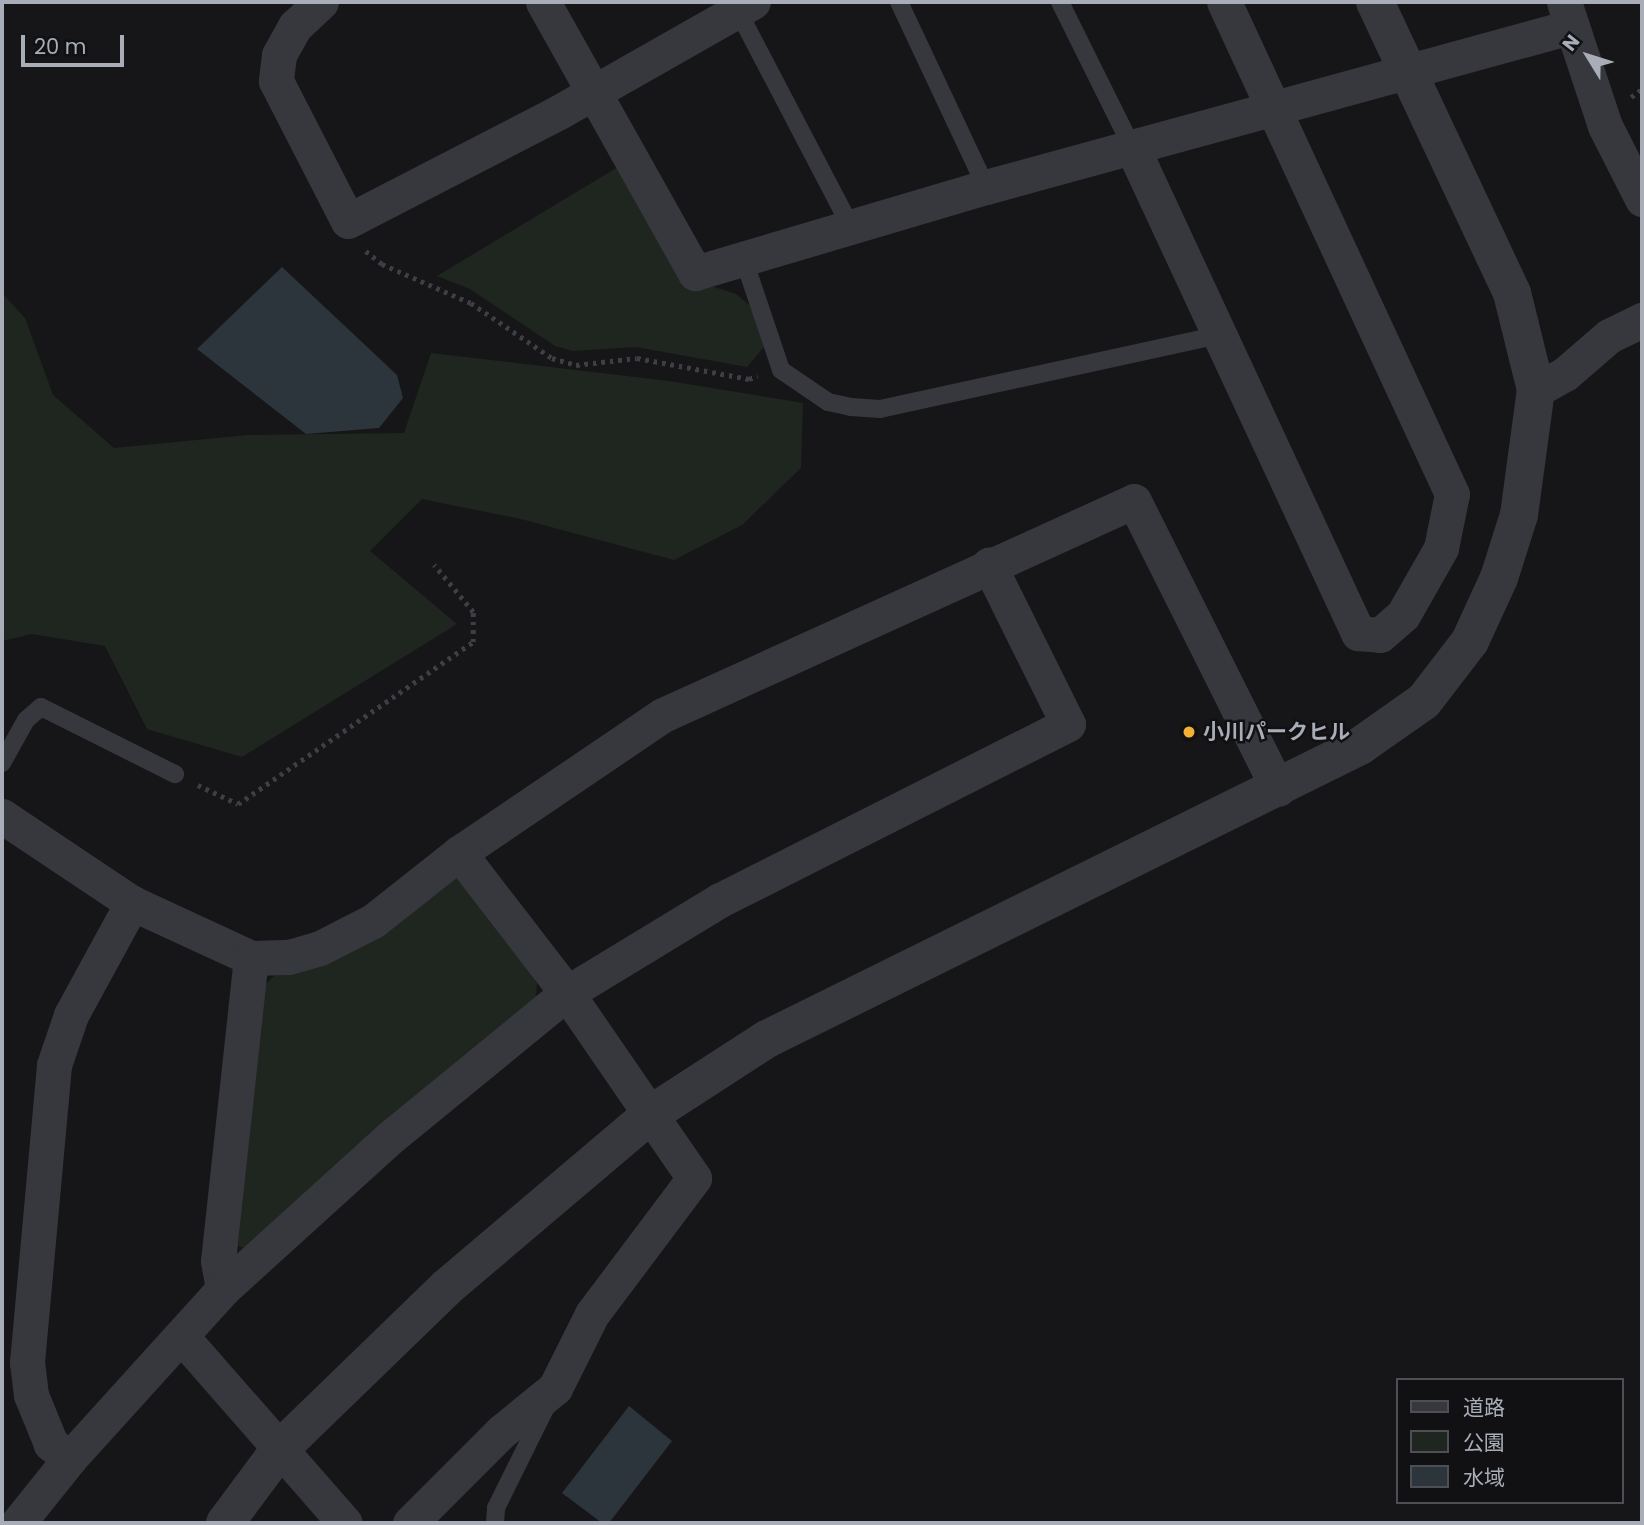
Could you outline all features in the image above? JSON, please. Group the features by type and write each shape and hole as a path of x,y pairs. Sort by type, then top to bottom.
{"street":[{"path":"321,2 295,26 279,55 276,81 348,220 593,91 745,6"},
{"path":"543,2 695,273 986,187 1276,111 1567,14 1605,126 1642,199"},
{"path":"1133,149 1358,634 1380,635 1403,615 1441,548 1452,494 1224,2"},
{"path":"225,1523 280,1449 446,1288 651,1114 767,1039 1278,789 1360,746 1424,701 1469,641 1499,578 1519,515 1536,390 1512,293 1375,2"},
{"path":"1536,390 1565,374 1609,336 1642,320"},
{"path":"2,816 132,903 251,958 289,957 320,948 373,920 459,853 663,715 1134,501 1278,789"},
{"path":"18,1523 70,1458 223,1289 402,1128 567,993 720,900 1068,724 989,565"},
{"path":"410,1523 501,1432 555,1388 592,1314 694,1178 567,993 459,853"},
{"path":"70,1458 51,1444 30,1395 27,1362 54,1065 71,1015 132,903"},
{"path":"223,1289 218,1261 251,958"},
{"path":"182,1337 345,1523"}],"lane":[{"path":"899,2 986,187"},
{"path":"1060,2 1133,149"},
{"path":"745,6 851,227"},
{"path":"744,260 781,370 828,402 880,410 1218,335"},
{"path":"2,763 26,720 41,707 175,774"},
{"path":"495,1523 496,1508 555,1388"}],"path":[{"path":"348,220 361,248 382,264 471,303 552,358 576,365 638,358 748,379 781,370"},
{"path":"175,774 238,804 473,642 473,612 434,565"}],"green space":[{"path":"618,167 708,285 736,294 754,309 764,347 747,367 636,347 573,351 555,346 470,289 437,276"},
{"path":"2,293 25,318 53,395 114,448 248,435 404,433 431,353 669,381 803,403 801,468 742,525 674,560 521,519 422,499 370,551 457,624 242,757 147,729 105,646 32,634 2,641"},
{"path":"449,874 470,881 537,983 536,998 250,1250 238,1246 265,985 276,974 320,966 357,948"}],"water":[{"path":"282,267 397,375 403,398 379,428 306,434 197,349"},
{"path":"629,1406 672,1441 609,1523 602,1523 562,1493"}],"place":[{"name":"小川パークヒル","path":"1189,732"}]}
